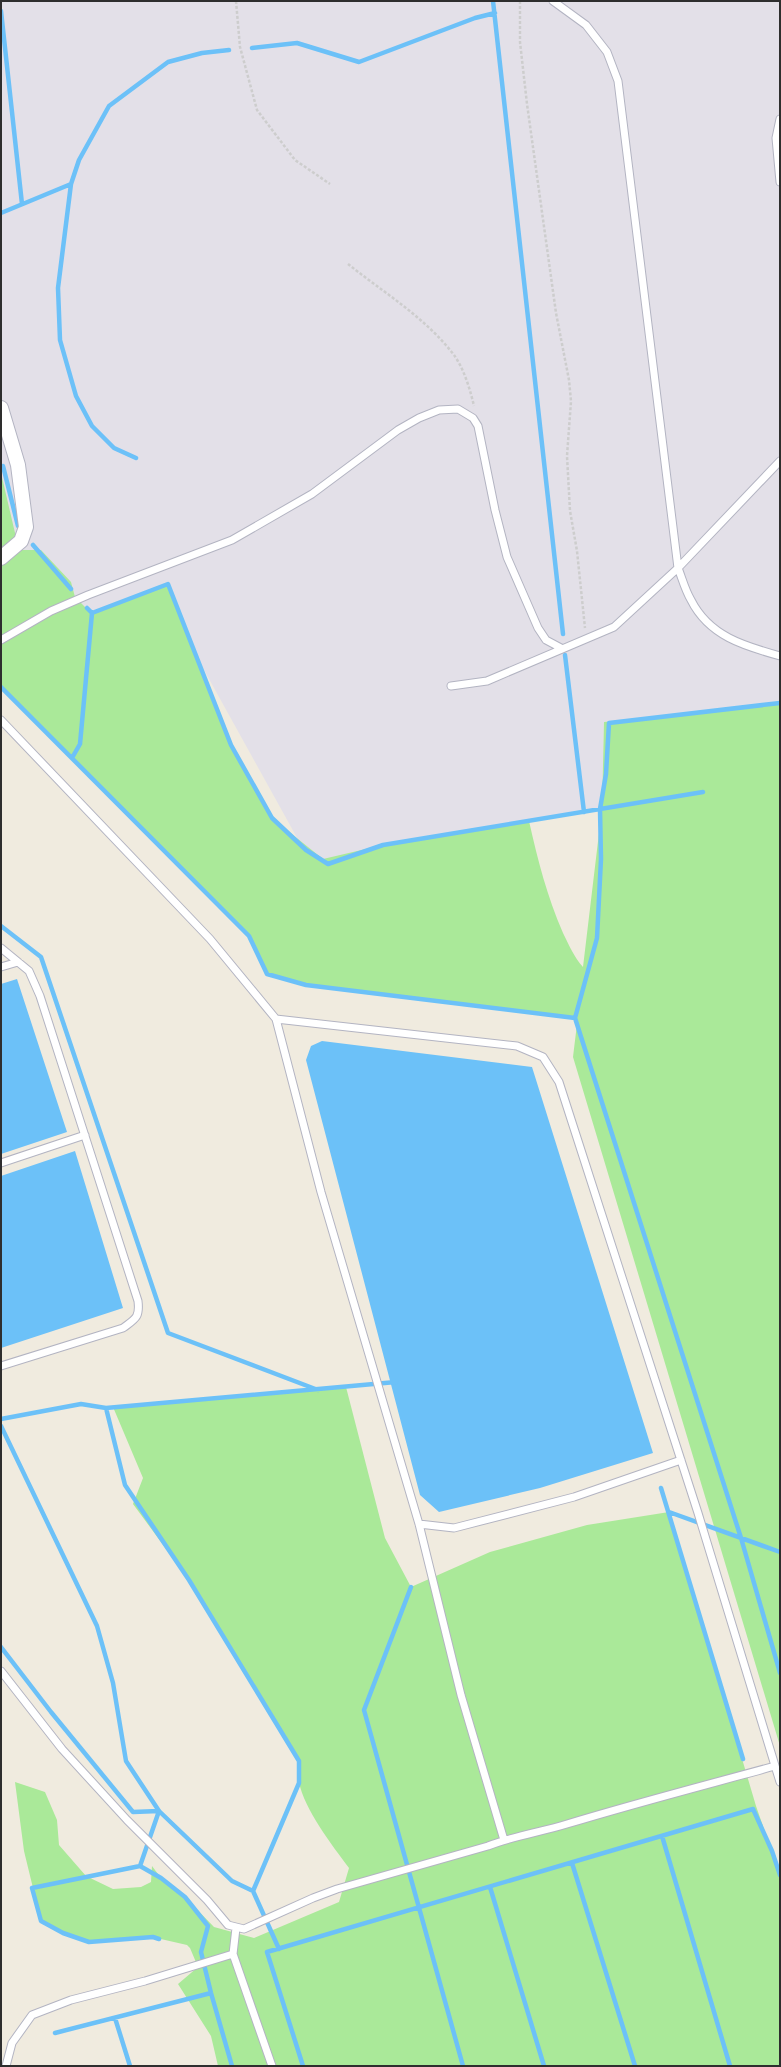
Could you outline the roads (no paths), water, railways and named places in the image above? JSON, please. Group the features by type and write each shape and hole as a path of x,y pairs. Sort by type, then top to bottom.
{"street":[{"path":"1,408 18,465 26,527 21,541 1,558"}],"lane":[{"path":"553,1 586,25 608,52 618,81 678,568 691,601 711,627 742,646 780,656"},
{"path":"780,119 776,138 780,182"},
{"path":"1,640 51,611 88,595 232,540 312,494 398,430 419,418 439,410 458,409 473,418 478,426 495,510 510,564 538,628 546,640 561,648"},
{"path":"451,686 487,681 513,671 561,648 614,627 678,568 780,460"},
{"path":"1,720 210,939 276,1018 321,1192 419,1524 461,1695 504,1840"},
{"path":"1,948 29,971 40,996 138,1301 139,1312 136,1319 123,1328 1,1366"},
{"path":"1,967 18,962"},
{"path":"276,1018 518,1046 543,1057 559,1082 681,1460 780,1782"},
{"path":"1,1163 85,1134"},
{"path":"419,1524 454,1528 574,1497 681,1460"},
{"path":"1,1671 62,1749 128,1820 208,1900 228,1925 244,1929 300,1903 337,1889 657,1797 775,1766"},
{"path":"236,1928 233,1954 272,2066"},
{"path":"6,2066 12,2043 32,2015 70,2000 145,1981 233,1954"}],"water":[{"path":"17,979 67,1132 1,1154 1,984"},
{"path":"322,1041 532,1067 653,1453 540,1488 439,1512 420,1495 306,1060 311,1046"},
{"path":"75,1151 123,1308 1,1348 1,1176"}],"waterway":[{"path":"493,1 563,634"},
{"path":"1,11 22,204"},
{"path":"252,48 297,43 359,62 475,18 495,13"},
{"path":"136,458 114,448 92,426 76,396 60,340 58,288 71,184 79,160 109,106 168,62 202,53 229,50"},
{"path":"1,213 71,184"},
{"path":"3,466 18,526"},
{"path":"33,545 71,589"},
{"path":"92,613 168,584 231,745 272,818 306,850 328,864 383,845 703,792"},
{"path":"72,758 80,744 92,613 87,608"},
{"path":"565,655 584,812"},
{"path":"1,687 249,936 267,974 306,985 575,1018"},
{"path":"780,703 609,723 606,774 600,809 601,859 597,938 575,1018 741,1538 780,1673"},
{"path":"1,926 41,957 168,1333 318,1390"},
{"path":"1,1419 81,1404 106,1408 396,1382"},
{"path":"106,1408 125,1485 189,1580 299,1761 299,1783 253,1891"},
{"path":"1,1426 97,1626 113,1683 126,1761 159,1811 232,1881 253,1891 279,1949"},
{"path":"661,1488 743,1759"},
{"path":"669,1512 780,1552"},
{"path":"411,1587 364,1710 463,2066"},
{"path":"1,1647 51,1712 133,1812 159,1811"},
{"path":"303,2066 267,1952 753,1809 772,1851 780,1875"},
{"path":"140,1866 159,1811"},
{"path":"662,1836 730,2066"},
{"path":"572,1863 635,2066"},
{"path":"159,1939 153,1937 89,1942 63,1933 41,1921 32,1888 140,1866 161,1878 185,1897 208,1926 201,1952 232,2066"},
{"path":"490,1887 544,2066"},
{"path":"55,2033 211,1993"},
{"path":"115,2018 130,2066"}]}
